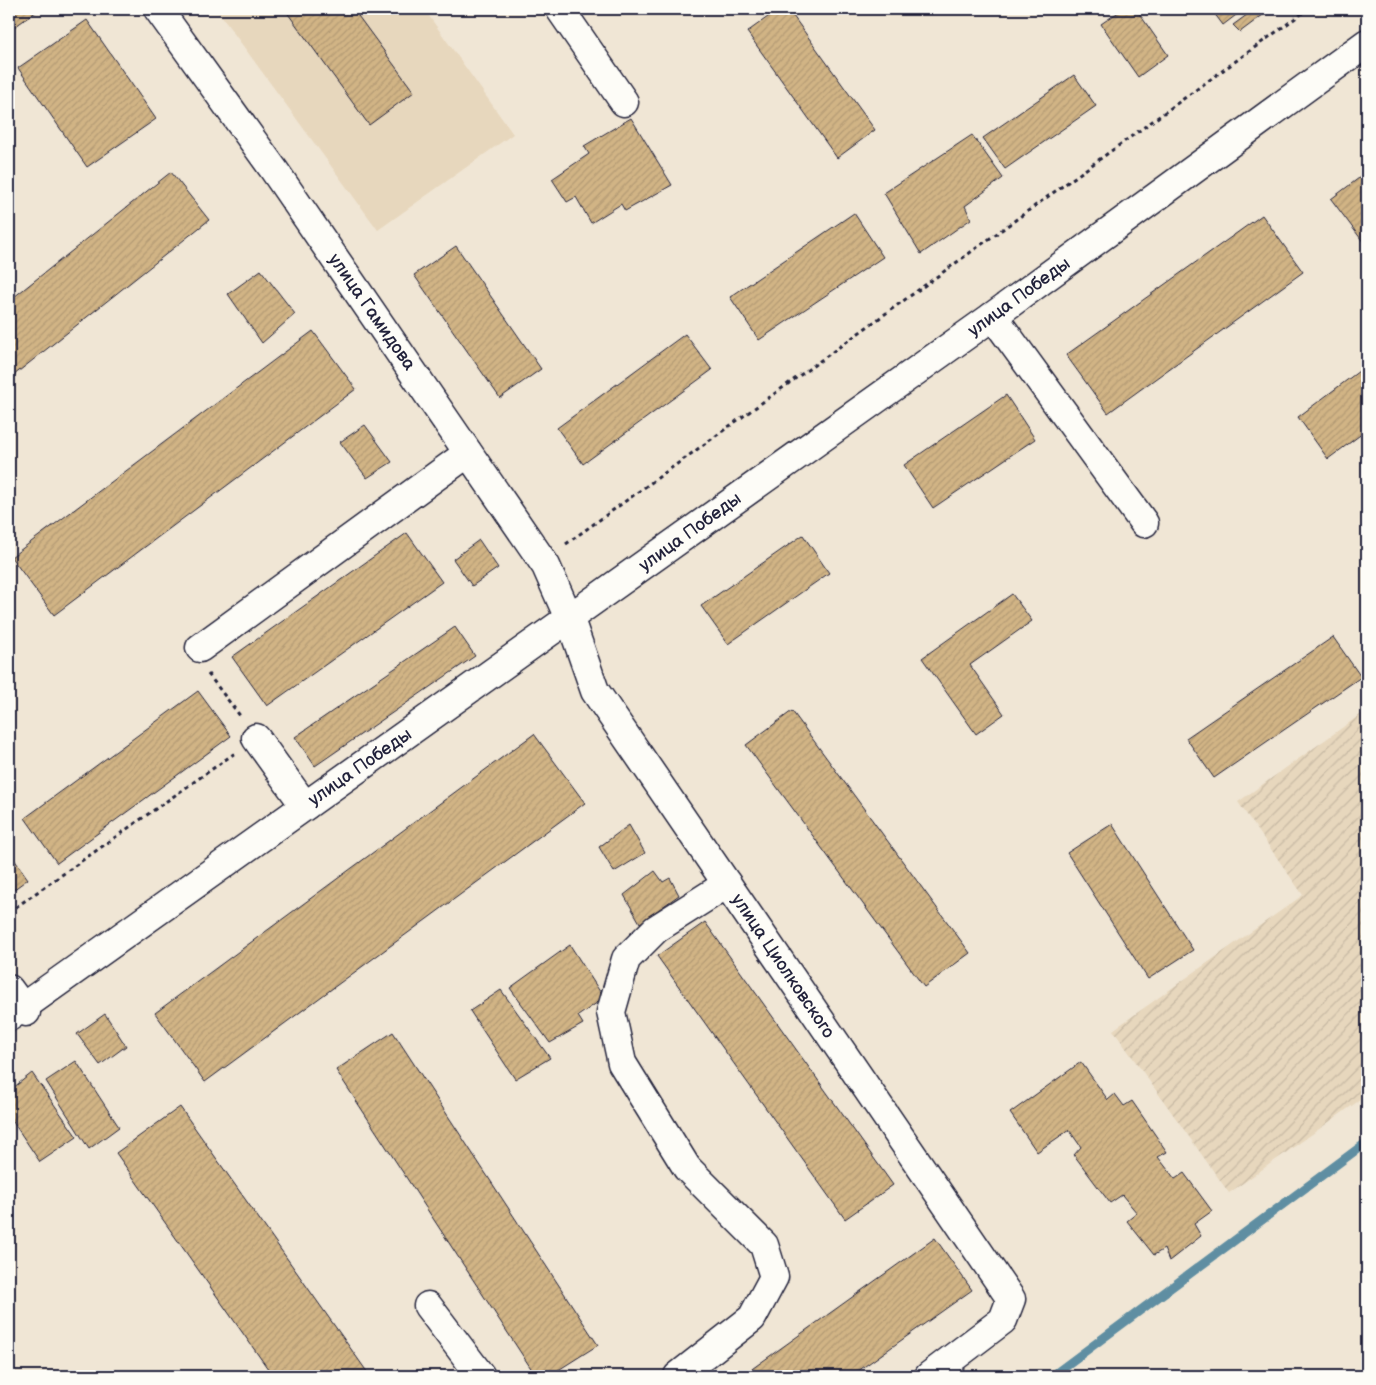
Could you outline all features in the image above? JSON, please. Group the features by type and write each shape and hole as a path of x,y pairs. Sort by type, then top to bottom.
{"main road":[{"name":"улица Гамидова","path":"158,9 274,170 546,566 570,622"},
{"path":"560,9 624,102"},
{"name":"улица Победы","path":"995,318 1367,43"},
{"name":"улица Победы","path":"15,1010 570,622 1367,51"},
{"path":"995,318 1144,523"},
{"path":"200,648 468,453"},
{"name":"улица Победы","path":"15,1010 570,622"},
{"name":"улица Циолковского","path":"570,622 595,691 1010,1299 1003,1320 929,1376"},
{"path":"256,738 305,806"},
{"path":"678,1376 752,1318 774,1277 764,1245 687,1168 622,1063 611,1012 626,959 656,929 727,884"},
{"path":"428,1306 481,1376"}],"path":[{"path":"561,537 567,545 1308,9"},
{"path":"9,912 256,738 198,661 200,648"}],"shaded area":[{"path":"216,9 424,9 513,134 378,230"},
{"path":"1367,710 1367,1095 1229,1193 1113,1030 1303,895 1238,802"}],"building":[{"path":"9,9 40,9 10,30"},
{"path":"289,9 353,9 414,92 369,125 286,11"},
{"path":"779,9 788,9 875,130 837,158 747,32"},
{"path":"1123,9 1136,9 1168,55 1138,77 1101,24"},
{"path":"1211,9 1244,9 1223,25"},
{"path":"1255,9 1271,9 1240,32 1233,25"},
{"path":"87,20 156,119 87,167 18,68"},
{"path":"1074,75 1096,106 1005,169 983,138"},
{"path":"631,118 672,185 625,211 621,204 591,223 576,197 567,202 552,179 589,154 584,146"},
{"path":"972,135 1003,178 965,206 971,219 921,254 884,193"},
{"path":"171,172 209,220 9,379 9,301"},
{"path":"1367,172 1367,247 1331,199"},
{"path":"854,213 883,257 759,340 730,297"},
{"path":"1262,215 1303,272 1108,413 1066,355"},
{"path":"456,246 541,369 500,398 414,275"},
{"path":"261,270 295,314 262,343 228,294"},
{"path":"313,331 356,389 54,615 11,557"},
{"path":"685,334 712,370 583,464 557,428"},
{"path":"1367,365 1367,430 1328,459 1298,417"},
{"path":"1006,395 1035,439 933,508 904,465"},
{"path":"365,425 392,462 367,478 340,442"},
{"path":"407,533 442,582 267,706 232,657"},
{"path":"803,535 829,573 728,644 701,606"},
{"path":"479,540 498,568 472,586 453,559"},
{"path":"1012,594 1032,621 970,665 1004,714 976,734 922,658"},
{"path":"455,627 475,656 315,766 295,737"},
{"path":"1333,637 1361,677 1214,778 1186,738"},
{"path":"198,691 231,736 57,863 25,818"},
{"path":"792,711 970,953 924,987 746,745"},
{"path":"534,734 585,803 205,1082 155,1013"},
{"path":"1112,824 1193,950 1148,979 1067,853"},
{"path":"629,825 645,853 614,872 599,847"},
{"path":"9,852 28,879 9,893"},
{"path":"655,871 663,882 670,878 679,895 640,923 624,895"},
{"path":"705,922 893,1185 845,1219 657,956"},
{"path":"570,945 604,998 578,1016 583,1024 550,1043 510,988"},
{"path":"501,990 550,1058 515,1079 470,1011"},
{"path":"105,1014 126,1046 100,1065 77,1034"},
{"path":"393,1032 598,1345 549,1376 536,1376 336,1070"},
{"path":"76,1061 119,1127 89,1149 46,1081"},
{"path":"1081,1062 1108,1100 1115,1094 1124,1106 1132,1101 1167,1152 1158,1157 1175,1179 1184,1173 1212,1211 1194,1224 1201,1236 1169,1261 1164,1249 1154,1255 1127,1221 1137,1213 1122,1195 1110,1203 1074,1155 1081,1147 1069,1130 1037,1152 1010,1113"},
{"path":"32,1073 77,1137 40,1162 9,1116 9,1091"},
{"path":"180,1107 370,1376 273,1376 116,1153"},
{"path":"935,1238 972,1290 851,1376 742,1376"}],"waterway":[{"path":"1052,1376 1367,1142"}]}
